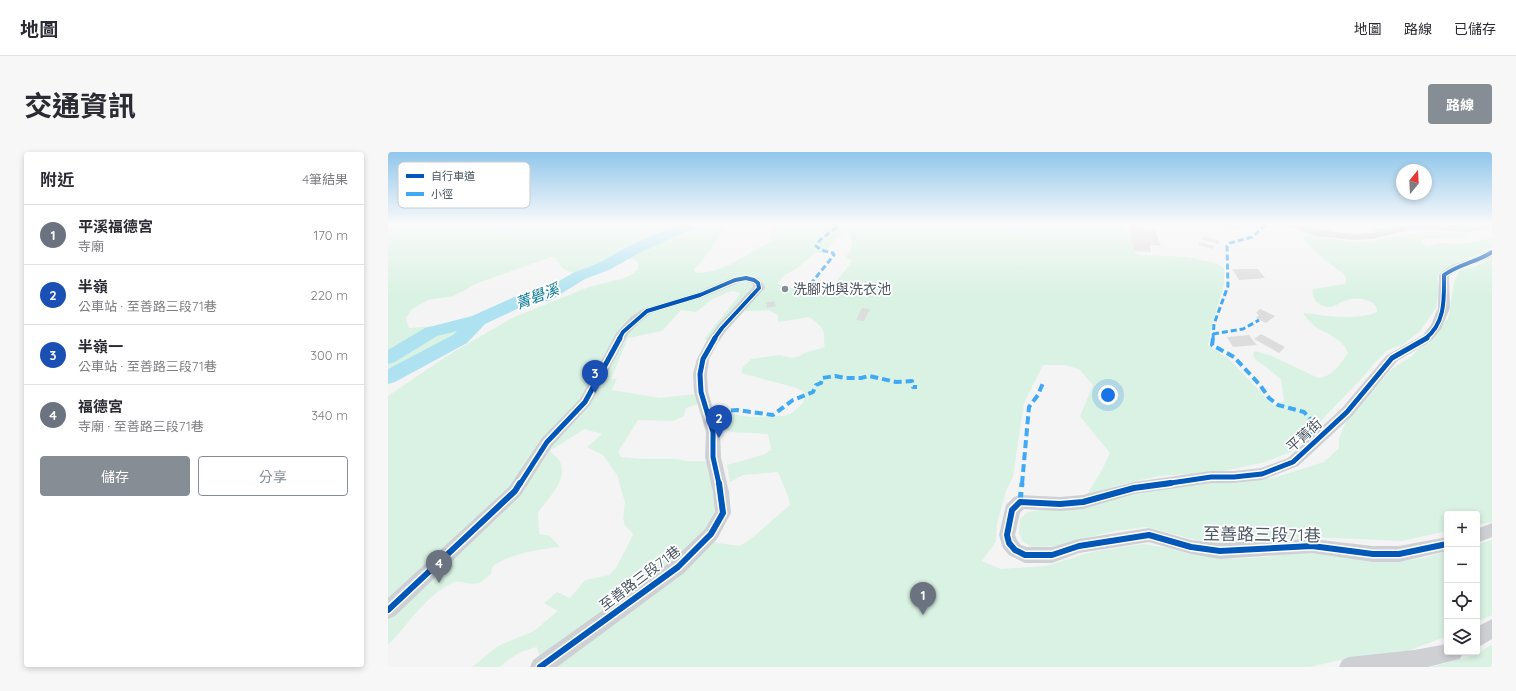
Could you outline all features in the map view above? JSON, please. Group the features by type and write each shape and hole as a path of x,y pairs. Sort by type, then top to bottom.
{"street":[{"name":"平菁街","path":"1020,502 1060,504 1083,502 1134,488 1211,476 1234,477 1262,474 1293,462 1347,412 1392,358 1427,338 1436,326 1444,308 1444,274 1453,267 1475,262 1492,252"},
{"name":"至善路三段71巷","path":"388,610 515,491 529,467 547,442 585,402 623,332 635,320 647,311 700,295 735,280 746,278 754,280 758,283 758,288 722,328 711,343 703,359 700,374 701,392 713,432 713,457 722,492 723,513 711,534 678,567 540,667"},
{"name":"至善路三段71巷","path":"1020,502 1012,510 1007,535 1009,543 1015,550 1025,555 1052,555 1079,546 1149,535 1191,546 1220,551 1312,546 1373,554 1399,554 1444,545"},
{"path":"1480,535 1492,530"},
{"path":"1480,637 1492,628"},
{"path":"1349,667 1390,661 1430,658 1444,654"}],"green space":[{"path":"388,248 711,248 694,270 696,273 713,271 721,268 757,248 828,248 824,253 815,253 796,269 783,276 777,284 822,296 831,289 853,260 845,258 851,248 1134,248 1135,253 1139,255 1187,257 1216,263 1224,268 1224,284 1213,321 1208,345 1229,359 1274,406 1284,401 1281,379 1255,359 1253,354 1255,351 1272,356 1318,378 1323,377 1332,373 1348,353 1342,343 1333,336 1313,325 1304,313 1350,317 1368,315 1377,312 1374,304 1361,299 1347,300 1330,307 1319,304 1313,296 1313,289 1345,284 1346,279 1344,274 1322,258 1313,248 1490,248 1441,271 1437,277 1439,288 1436,308 1420,331 1404,344 1388,350 1378,359 1363,377 1291,452 1265,462 1220,472 1159,476 1118,485 1086,496 1110,453 1080,416 1093,385 1079,369 1064,365 1043,365 1024,403 1013,477 1006,491 997,523 996,541 982,561 1001,569 1046,566 1092,552 1142,544 1165,547 1190,554 1234,559 1311,552 1394,562 1424,558 1444,552 1444,637 1408,651 1353,657 1310,667 537,667 540,658 537,647 517,654 500,667 472,667 498,646 534,631 558,611 544,603 557,592 570,598 585,580 609,575 616,568 633,535 625,526 623,518 625,502 617,475 603,455 587,447 602,434 584,429 550,451 559,460 562,467 562,474 560,481 552,495 538,512 539,534 550,536 560,547 515,555 498,562 492,567 491,574 476,584 458,582 452,583 425,603 388,645 388,396 450,354 512,318 589,287 624,278 631,275 638,269 639,264 636,260 628,260 598,272 582,274 569,272 561,266 554,257 551,257 478,283 453,296 428,300 411,310 406,318 409,328 461,324 478,328 473,334 451,348 388,376","holes":["732,291 741,293 704,339 714,342 744,311 768,310 778,315 778,322 810,317 824,332 825,347 792,358 779,355 751,359 743,367 741,373 797,388 805,393 803,403 792,413 783,416 749,417 720,411 714,414 717,428 732,432 768,434 771,450 763,455 727,465 730,482 743,475 778,472 790,505 752,538 740,546 717,543 712,540 715,503 714,478 705,461 621,457 618,452 638,420 673,421 684,416 686,408 699,404 696,394 660,398 612,390 617,378 611,379 628,338 662,331 681,310 696,312 712,299"]},
{"path":"1492,258 1492,522 1480,524 1480,511 1444,511 1444,532 1402,541 1313,537 1229,544 1196,540 1146,527 1114,531 1054,546 1032,547 1023,542 1019,533 1020,519 1028,512 1208,481 1273,478 1324,462 1339,448 1339,438 1346,422 1371,392 1392,369 1412,356 1442,326 1449,316 1454,282 1460,270 1476,266"},
{"path":"1492,540 1492,615 1480,621 1480,547 1480,543"},
{"path":"1492,644 1492,667 1431,667 1480,655 1480,653"}],"building":[{"path":"1133,248 1150,248 1151,252 1134,251"},
{"path":"1232,269 1258,269 1265,278 1239,280"},
{"path":"774,301 776,306 767,308 766,303"},
{"path":"862,308 870,309 864,321 856,320"},
{"path":"1260,309 1275,316 1266,323 1256,318 1259,315 1256,313"},
{"path":"1261,334 1285,347 1279,353 1254,339"},
{"path":"1249,335 1257,345 1233,347 1227,337"}],"waterway":[{"name":"菁礐溪","path":"388,377 460,339 479,320 527,298 543,297 579,276 605,266 638,248"},
{"path":"388,358 431,332 476,321"}],"marked path":[{"path":"794,291 809,286 834,255 833,253 819,248"},
{"path":"1227,248 1228,286 1214,324 1212,345 1234,357 1260,385 1269,398 1278,405 1304,412 1310,417 1314,423 1310,428 1311,438 1314,444"},
{"path":"1213,334 1243,329 1259,320"},
{"path":"707,412 737,410 773,415 793,400 813,392 816,385 821,383 822,378 835,376 845,378 861,378 869,376 896,382 909,380 912,381 913,387 917,387"},
{"path":"1020,502 1029,407 1038,395 1043,383"}],"cycle path":[{"path":"1444,545 1399,554 1373,554 1312,546 1220,551 1191,547 1149,535 1079,546 1052,555 1025,555 1015,550 1009,543 1007,535 1012,510 1020,502 1060,504 1083,502 1134,488 1211,477 1234,477 1262,474 1293,462 1347,412 1392,358 1427,338 1437,326 1444,308 1444,275 1455,268 1480,259 1492,252"},
{"path":"388,610 515,491 547,442 585,402 623,332 635,320 647,311 700,295 735,280 746,278 754,280 758,283 759,288 722,328 711,343 703,359 700,374 701,392 713,432 713,457 721,492 723,513 711,534 678,567 540,667"}],"place":[{"name":"洗腳池與洗衣池","path":"785,289"},
{"name":"半嶺一","path":"595,393"},
{"name":"半嶺","path":"719,438"},
{"name":"福德宮","path":"439,583"},
{"name":"平溪福德宮","path":"923,615"}]}
